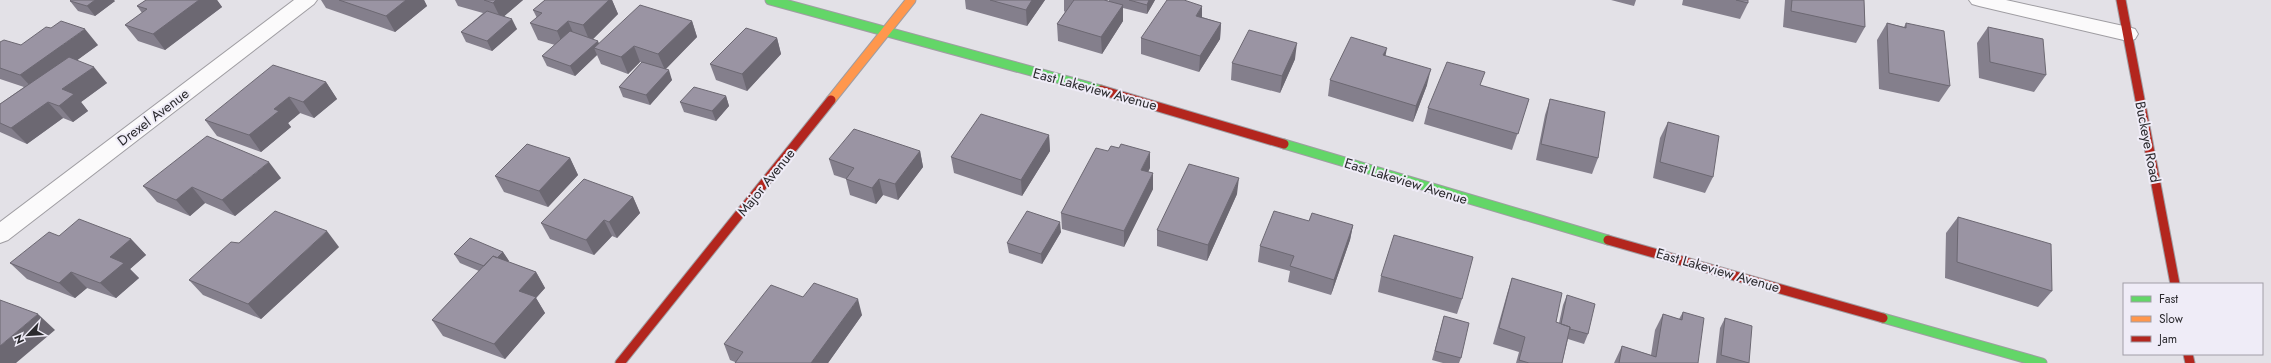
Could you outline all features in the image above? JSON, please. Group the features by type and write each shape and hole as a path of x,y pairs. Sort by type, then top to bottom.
{"street":[{"name":"Drexel Avenue","path":"4,227 307,0"},
{"name":"East Lakeview Avenue","path":"770,0 1152,104 1452,195 2042,363"},
{"name":"Major Avenue","path":"620,363 911,0"},
{"path":"1979,0 2128,34"},
{"name":"Buckeye Road","path":"2121,0 2175,283"}],"building":[{"path":"95,0 87,6 70,1"},
{"path":"146,0 199,0 153,34 125,25 147,9 137,6"},
{"path":"339,0 406,0 386,16"},
{"path":"484,0 496,0 493,3"},
{"path":"545,0 609,0 583,25 568,21 557,31 530,23 542,13 533,10"},
{"path":"990,0 1032,0 1026,10"},
{"path":"1074,0 1104,0 1123,5 1101,37 1057,24"},
{"path":"1129,0 1149,0 1147,5"},
{"path":"1167,0 1184,0 1202,6 1196,16 1221,23 1200,56 1141,38"},
{"path":"1736,0 1748,0 1748,3"},
{"path":"1792,0 1864,0 1865,27 1791,11"},
{"path":"640,5 692,21 658,54 634,46 621,57 594,48"},
{"path":"487,11 512,19 487,41 461,32"},
{"path":"61,21 85,29 20,75 0,68 0,42 4,40 21,45 46,27 51,28"},
{"path":"1887,23 1906,28 1906,23 1944,31 1950,86 1889,73"},
{"path":"1988,27 2043,39 2046,75 1990,62"},
{"path":"746,28 777,38 742,74 710,64"},
{"path":"1249,30 1297,43 1282,76 1232,63"},
{"path":"570,31 598,41 570,66 542,56"},
{"path":"1351,37 1387,48 1383,55 1431,69 1416,106 1330,80"},
{"path":"69,57 94,67 62,89 74,94 59,106 48,102 11,128 0,123 0,104"},
{"path":"642,62 669,70 646,95 619,87"},
{"path":"1447,62 1485,72 1480,85 1529,99 1518,134 1428,108"},
{"path":"273,65 326,82 303,102 289,97 274,109 279,111 249,135 205,120"},
{"path":"694,87 726,96 712,111 680,102"},
{"path":"1550,99 1605,112 1598,158 1541,144"},
{"path":"981,114 1049,135 1021,180 951,157"},
{"path":"1668,122 1719,136 1713,177 1660,162"},
{"path":"854,129 920,151 895,184 879,179 872,188 846,179 854,168 829,159"},
{"path":"207,136 269,162 222,200 192,187 176,200 143,186"},
{"path":"527,144 570,158 539,191 495,176"},
{"path":"1121,144 1150,152 1141,170 1153,173 1124,231 1061,213 1096,148 1108,151 1111,146 1119,148"},
{"path":"1189,164 1239,178 1208,245 1157,230"},
{"path":"584,179 633,197 609,222 604,220 586,240 541,223"},
{"path":"275,211 327,231 248,304 189,280 231,242 239,243"},
{"path":"1027,211 1060,222 1041,254 1007,243"},
{"path":"1274,211 1309,221 1312,213 1353,225 1334,280 1290,266 1294,256 1260,246"},
{"path":"1958,217 2051,244 2052,291 1957,262"},
{"path":"79,219 131,239 110,257 124,263 100,283 71,272 59,283 10,263 49,232 59,236"},
{"path":"1394,235 1473,257 1462,299 1381,276"},
{"path":"470,238 503,252 497,258 493,256 484,266 454,254"},
{"path":"493,256 536,272 519,291 536,297 494,344 432,320"},
{"path":"1512,278 1562,293 1556,322 1570,327 1562,363 1529,363 1519,360 1525,337 1499,328"},
{"path":"814,283 858,299 811,363 735,363 743,352 724,344 771,285 803,297"},
{"path":"1567,295 1595,304 1588,334 1570,329 1570,327 1561,324"},
{"path":"0,300 38,314 0,346"},
{"path":"1683,312 1704,318 1698,363 1619,363 1622,346 1656,357 1663,314 1682,320"},
{"path":"1444,316 1469,323 1461,358 1435,351"},
{"path":"1725,318 1752,326 1749,363 1721,355"}],"traffic: fast":[{"path":"770,0 1101,90"},
{"path":"1284,144 1608,240"},
{"path":"1883,318 2042,363"}],"traffic: slow":[{"path":"831,100 911,0"}],"traffic: jam":[{"path":"2121,0 2175,283"},
{"path":"1101,90 1284,144"},
{"path":"620,363 831,100"},
{"path":"1608,240 1883,318"},
{"path":"2188,355 2190,363"}]}
